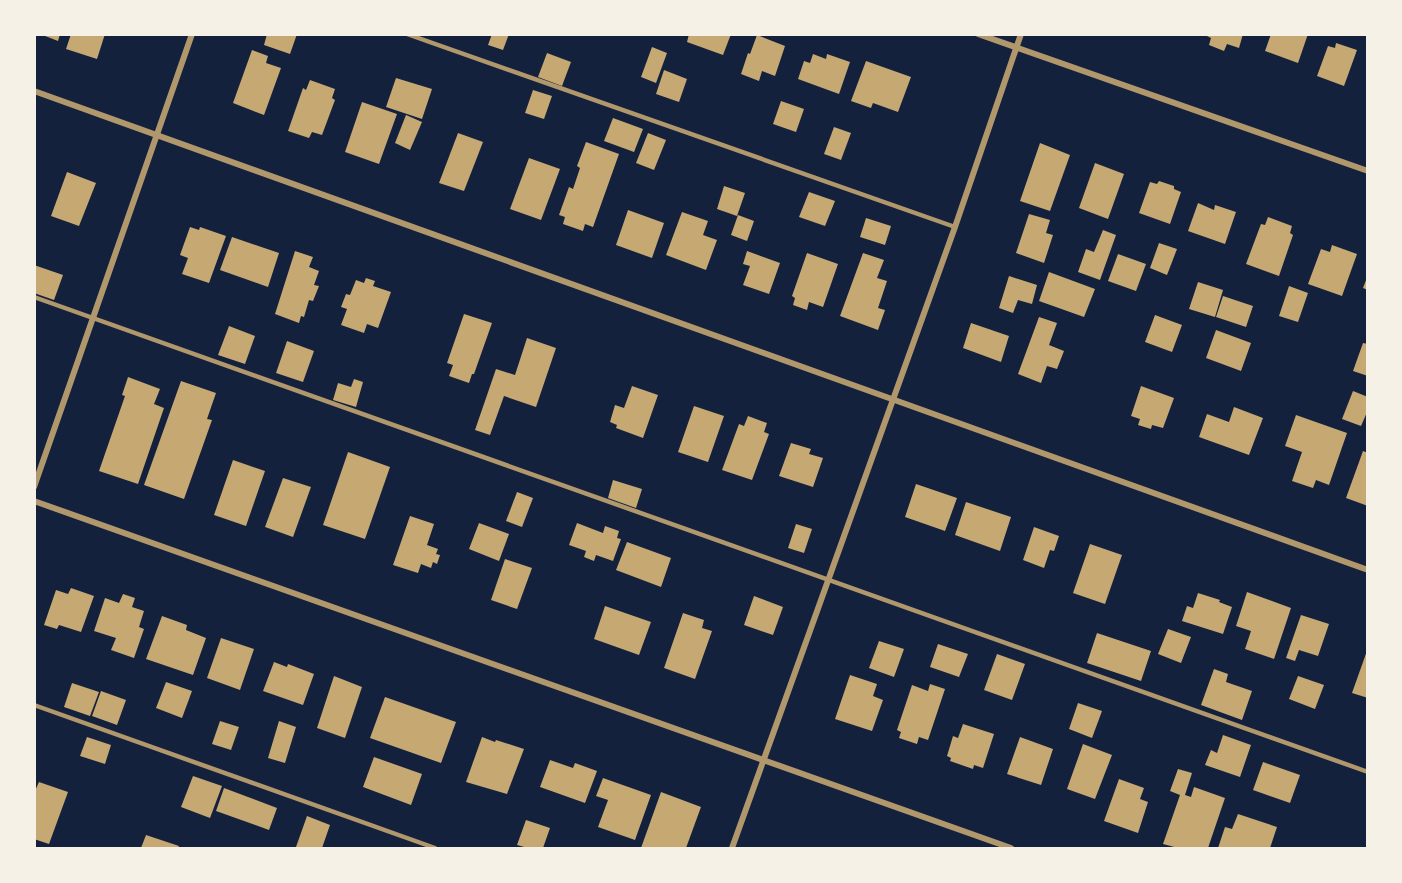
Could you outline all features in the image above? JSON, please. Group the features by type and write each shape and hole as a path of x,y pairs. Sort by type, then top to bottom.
{"street":[{"path":"34,487 192,34"},
{"path":"978,34 1368,171"},
{"path":"732,849 955,227 1021,34"},
{"path":"34,91 1368,570"},
{"path":"34,501 1011,849"}],"lane":[{"path":"407,34 955,227"},
{"path":"34,297 1368,772"},
{"path":"34,705 435,849"}],"building":[{"path":"40,34 60,34 58,41"},
{"path":"71,34 105,34 97,59 66,49"},
{"path":"267,34 297,34 290,54 264,45"},
{"path":"492,34 509,34 503,50 488,45"},
{"path":"689,34 731,34 723,55 687,42"},
{"path":"1203,34 1243,34 1239,48 1227,44 1224,51 1209,45 1211,38"},
{"path":"1271,34 1308,34 1298,63 1265,51"},
{"path":"757,35 785,46 775,76 762,71 759,81 741,74"},
{"path":"1336,43 1357,50 1344,86 1317,76 1328,46 1335,48"},
{"path":"652,47 667,53 656,83 641,77"},
{"path":"252,50 268,56 266,63 281,68 264,115 233,103"},
{"path":"547,53 571,62 562,86 538,77"},
{"path":"813,54 826,59 827,54 850,62 839,94 798,79 804,61 810,63"},
{"path":"866,61 911,77 898,112 873,103 871,108 851,101"},
{"path":"664,70 687,79 679,102 656,94"},
{"path":"396,78 432,89 422,119 386,107"},
{"path":"310,80 335,89 332,98 335,100 322,135 312,132 309,138 288,131 303,88 306,90"},
{"path":"533,90 552,96 544,119 525,113"},
{"path":"781,101 804,109 796,132 773,124"},
{"path":"362,102 397,114 379,164 345,152"},
{"path":"406,115 422,122 410,150 395,143"},
{"path":"613,118 643,129 634,152 604,141"},
{"path":"834,127 851,133 841,160 824,154"},
{"path":"458,133 483,142 464,191 439,183"},
{"path":"648,133 666,140 654,170 636,163"},
{"path":"586,142 619,154 593,227 585,224 583,231 563,224 565,217 559,215 569,187 573,189 580,168 577,166"},
{"path":"1040,143 1070,155 1050,211 1020,201"},
{"path":"529,158 560,169 541,220 510,209"},
{"path":"1095,163 1124,174 1108,219 1079,208"},
{"path":"67,172 96,183 79,226 51,216"},
{"path":"1159,181 1174,186 1174,189 1181,192 1170,224 1139,213 1150,182 1157,184"},
{"path":"724,186 745,193 737,216 717,209"},
{"path":"809,192 835,201 825,226 799,217"},
{"path":"1198,203 1214,210 1215,205 1236,212 1225,244 1188,231"},
{"path":"628,210 664,223 652,258 616,245"},
{"path":"682,212 708,221 703,235 717,240 706,270 666,255"},
{"path":"1029,214 1050,220 1046,233 1053,235 1044,263 1016,253"},
{"path":"738,215 754,221 747,241 731,235"},
{"path":"1268,217 1292,226 1290,233 1293,235 1279,276 1246,264 1261,224 1265,225"},
{"path":"866,218 891,226 885,245 860,237"},
{"path":"190,227 199,230 200,227 226,236 209,283 182,274 188,258 180,255"},
{"path":"1103,230 1116,235 1100,280 1078,272 1086,249 1094,252"},
{"path":"232,237 279,253 268,287 220,270"},
{"path":"1159,243 1177,249 1167,275 1150,268"},
{"path":"1332,245 1357,254 1342,296 1308,284 1321,249 1330,252"},
{"path":"295,251 313,257 309,267 319,271 314,285 319,286 313,301 309,300 304,317 301,316 299,323 275,314"},
{"path":"747,251 780,263 769,294 743,285 750,266 743,264"},
{"path":"807,253 838,264 823,307 809,302 807,310 793,305 795,298 792,296"},
{"path":"863,253 884,260 877,278 887,281 878,308 885,310 878,330 840,316"},
{"path":"1118,254 1146,264 1136,291 1108,281"},
{"path":"34,265 63,275 54,300 34,293"},
{"path":"1049,272 1095,289 1084,317 1039,301"},
{"path":"1368,275 1368,290 1363,288"},
{"path":"1009,276 1037,285 1032,304 1018,300 1013,313 999,308"},
{"path":"366,278 375,281 373,286 391,292 378,328 367,324 364,333 341,325 347,309 341,307 346,294 350,295 356,280 364,283"},
{"path":"1198,282 1223,290 1215,317 1189,309"},
{"path":"1289,286 1308,293 1298,322 1279,316"},
{"path":"1223,296 1253,306 1246,327 1216,317"},
{"path":"464,314 492,323 469,383 449,376 453,365 447,363"},
{"path":"1155,315 1182,325 1172,352 1145,342"},
{"path":"1039,317 1057,323 1049,345 1064,351 1057,369 1047,366 1041,383 1018,374"},
{"path":"971,323 1009,336 1001,362 963,348"},
{"path":"229,326 255,336 245,364 218,355"},
{"path":"1216,330 1251,343 1241,371 1206,358"},
{"path":"527,338 556,348 536,407 504,396 490,435 475,430 496,369 515,375"},
{"path":"287,341 314,351 303,382 276,373"},
{"path":"1363,343 1368,344 1368,376 1353,371"},
{"path":"128,377 160,389 154,404 164,408 138,484 99,471 125,396 122,395"},
{"path":"354,379 363,382 356,407 333,400 338,383 351,387"},
{"path":"181,381 216,393 207,419 212,420 184,499 144,485"},
{"path":"632,386 658,395 643,438 616,428 617,425 610,422 615,405 624,408"},
{"path":"1141,386 1174,398 1163,428 1152,425 1151,429 1138,425 1140,419 1131,416"},
{"path":"1353,391 1368,397 1368,410 1361,426 1342,419"},
{"path":"694,406 724,416 708,462 678,452"},
{"path":"1234,407 1263,418 1249,455 1199,437 1207,414 1229,422"},
{"path":"1296,415 1347,433 1329,485 1316,480 1313,488 1292,481 1302,452 1285,446"},
{"path":"748,416 767,423 764,432 769,434 752,480 722,470 739,424 744,426"},
{"path":"791,443 811,449 809,454 823,458 813,487 779,476"},
{"path":"1363,451 1368,453 1368,506 1346,498"},
{"path":"348,452 390,467 365,539 323,525"},
{"path":"233,460 265,471 246,526 214,515"},
{"path":"283,478 311,487 293,537 265,527"},
{"path":"613,480 642,489 636,508 608,498"},
{"path":"916,484 957,498 945,531 905,517"},
{"path":"517,492 533,498 522,527 506,521"},
{"path":"966,502 1011,517 1000,551 955,535"},
{"path":"410,516 434,524 427,545 438,549 436,554 440,555 437,564 433,562 431,568 421,564 418,573 393,565"},
{"path":"479,523 509,534 499,561 469,549"},
{"path":"577,523 603,533 605,526 619,531 617,538 621,539 613,561 596,555 594,561 584,557 586,551 569,545"},
{"path":"796,524 812,529 804,553 788,548"},
{"path":"1034,527 1059,536 1054,551 1050,550 1044,568 1023,560"},
{"path":"627,542 671,558 661,587 616,570"},
{"path":"1090,544 1122,555 1105,604 1073,593"},
{"path":"505,559 532,568 517,609 491,600"},
{"path":"71,588 94,596 81,632 59,625 57,629 44,625 56,590 68,594"},
{"path":"1247,592 1291,608 1274,659 1245,649 1251,631 1236,626"},
{"path":"1198,593 1220,600 1219,602 1232,607 1223,634 1182,621 1187,606 1193,608"},
{"path":"123,594 135,598 132,607 144,611 139,627 144,629 134,658 111,650 116,638 94,631 105,598 119,603"},
{"path":"754,596 783,607 773,635 744,625"},
{"path":"605,606 651,622 639,655 594,639"},
{"path":"683,613 704,620 702,628 712,631 695,679 664,668"},
{"path":"1301,615 1329,624 1318,656 1299,650 1295,661 1286,658"},
{"path":"162,616 187,625 186,630 206,638 193,675 146,659"},
{"path":"1168,629 1191,637 1181,663 1158,654"},
{"path":"1097,633 1151,651 1141,681 1087,663"},
{"path":"221,638 254,649 240,690 207,678"},
{"path":"879,641 904,649 894,677 869,668"},
{"path":"938,644 968,654 959,677 930,667"},
{"path":"1368,648 1368,698 1352,693"},
{"path":"997,654 1025,664 1012,700 984,690"},
{"path":"274,662 287,667 288,664 314,674 303,705 263,691"},
{"path":"1214,669 1228,674 1226,682 1252,691 1242,720 1201,705"},
{"path":"850,675 877,684 873,696 883,700 872,731 835,719"},
{"path":"334,676 362,687 345,738 317,728"},
{"path":"1298,676 1324,685 1315,709 1289,699"},
{"path":"166,682 192,691 182,718 156,708"},
{"path":"72,683 99,692 90,716 64,707"},
{"path":"930,684 945,689 928,740 919,737 917,744 899,738 901,732 897,730 912,685 928,691"},
{"path":"101,691 126,700 117,725 92,716"},
{"path":"385,697 456,722 441,763 370,738"},
{"path":"1078,703 1102,711 1092,738 1069,729"},
{"path":"220,721 239,727 231,750 212,744"},
{"path":"279,721 296,727 285,763 268,758"},
{"path":"963,724 994,734 983,768 974,765 973,769 950,761 951,758 947,756 953,736 958,738"},
{"path":"1223,735 1251,745 1240,777 1205,765 1211,750 1217,753"},
{"path":"87,737 111,745 105,764 80,756"},
{"path":"482,737 524,749 507,794 466,782"},
{"path":"1020,737 1053,749 1041,785 1007,774"},
{"path":"1083,744 1112,755 1095,799 1067,789"},
{"path":"374,757 422,774 411,805 363,787"},
{"path":"550,760 573,768 575,763 597,771 585,803 540,787"},
{"path":"1263,762 1300,775 1290,803 1253,790"},
{"path":"1178,769 1192,773 1185,795 1191,797 1194,787 1225,798 1208,848 1178,848 1163,844 1180,795 1170,791"},
{"path":"193,776 222,786 210,818 181,807"},
{"path":"603,778 651,795 635,840 598,827 608,800 596,796"},
{"path":"1119,779 1144,788 1140,799 1148,802 1138,833 1104,821"},
{"path":"39,782 68,792 49,844 34,839 34,793"},
{"path":"224,788 277,808 269,830 216,811"},
{"path":"661,792 701,807 686,848 641,848"},
{"path":"1238,814 1277,827 1270,848 1218,848 1225,827 1232,829"},
{"path":"307,816 330,825 322,848 296,847"},
{"path":"526,820 550,828 543,848 517,845"},
{"path":"146,835 179,846 178,848 141,848"}]}
